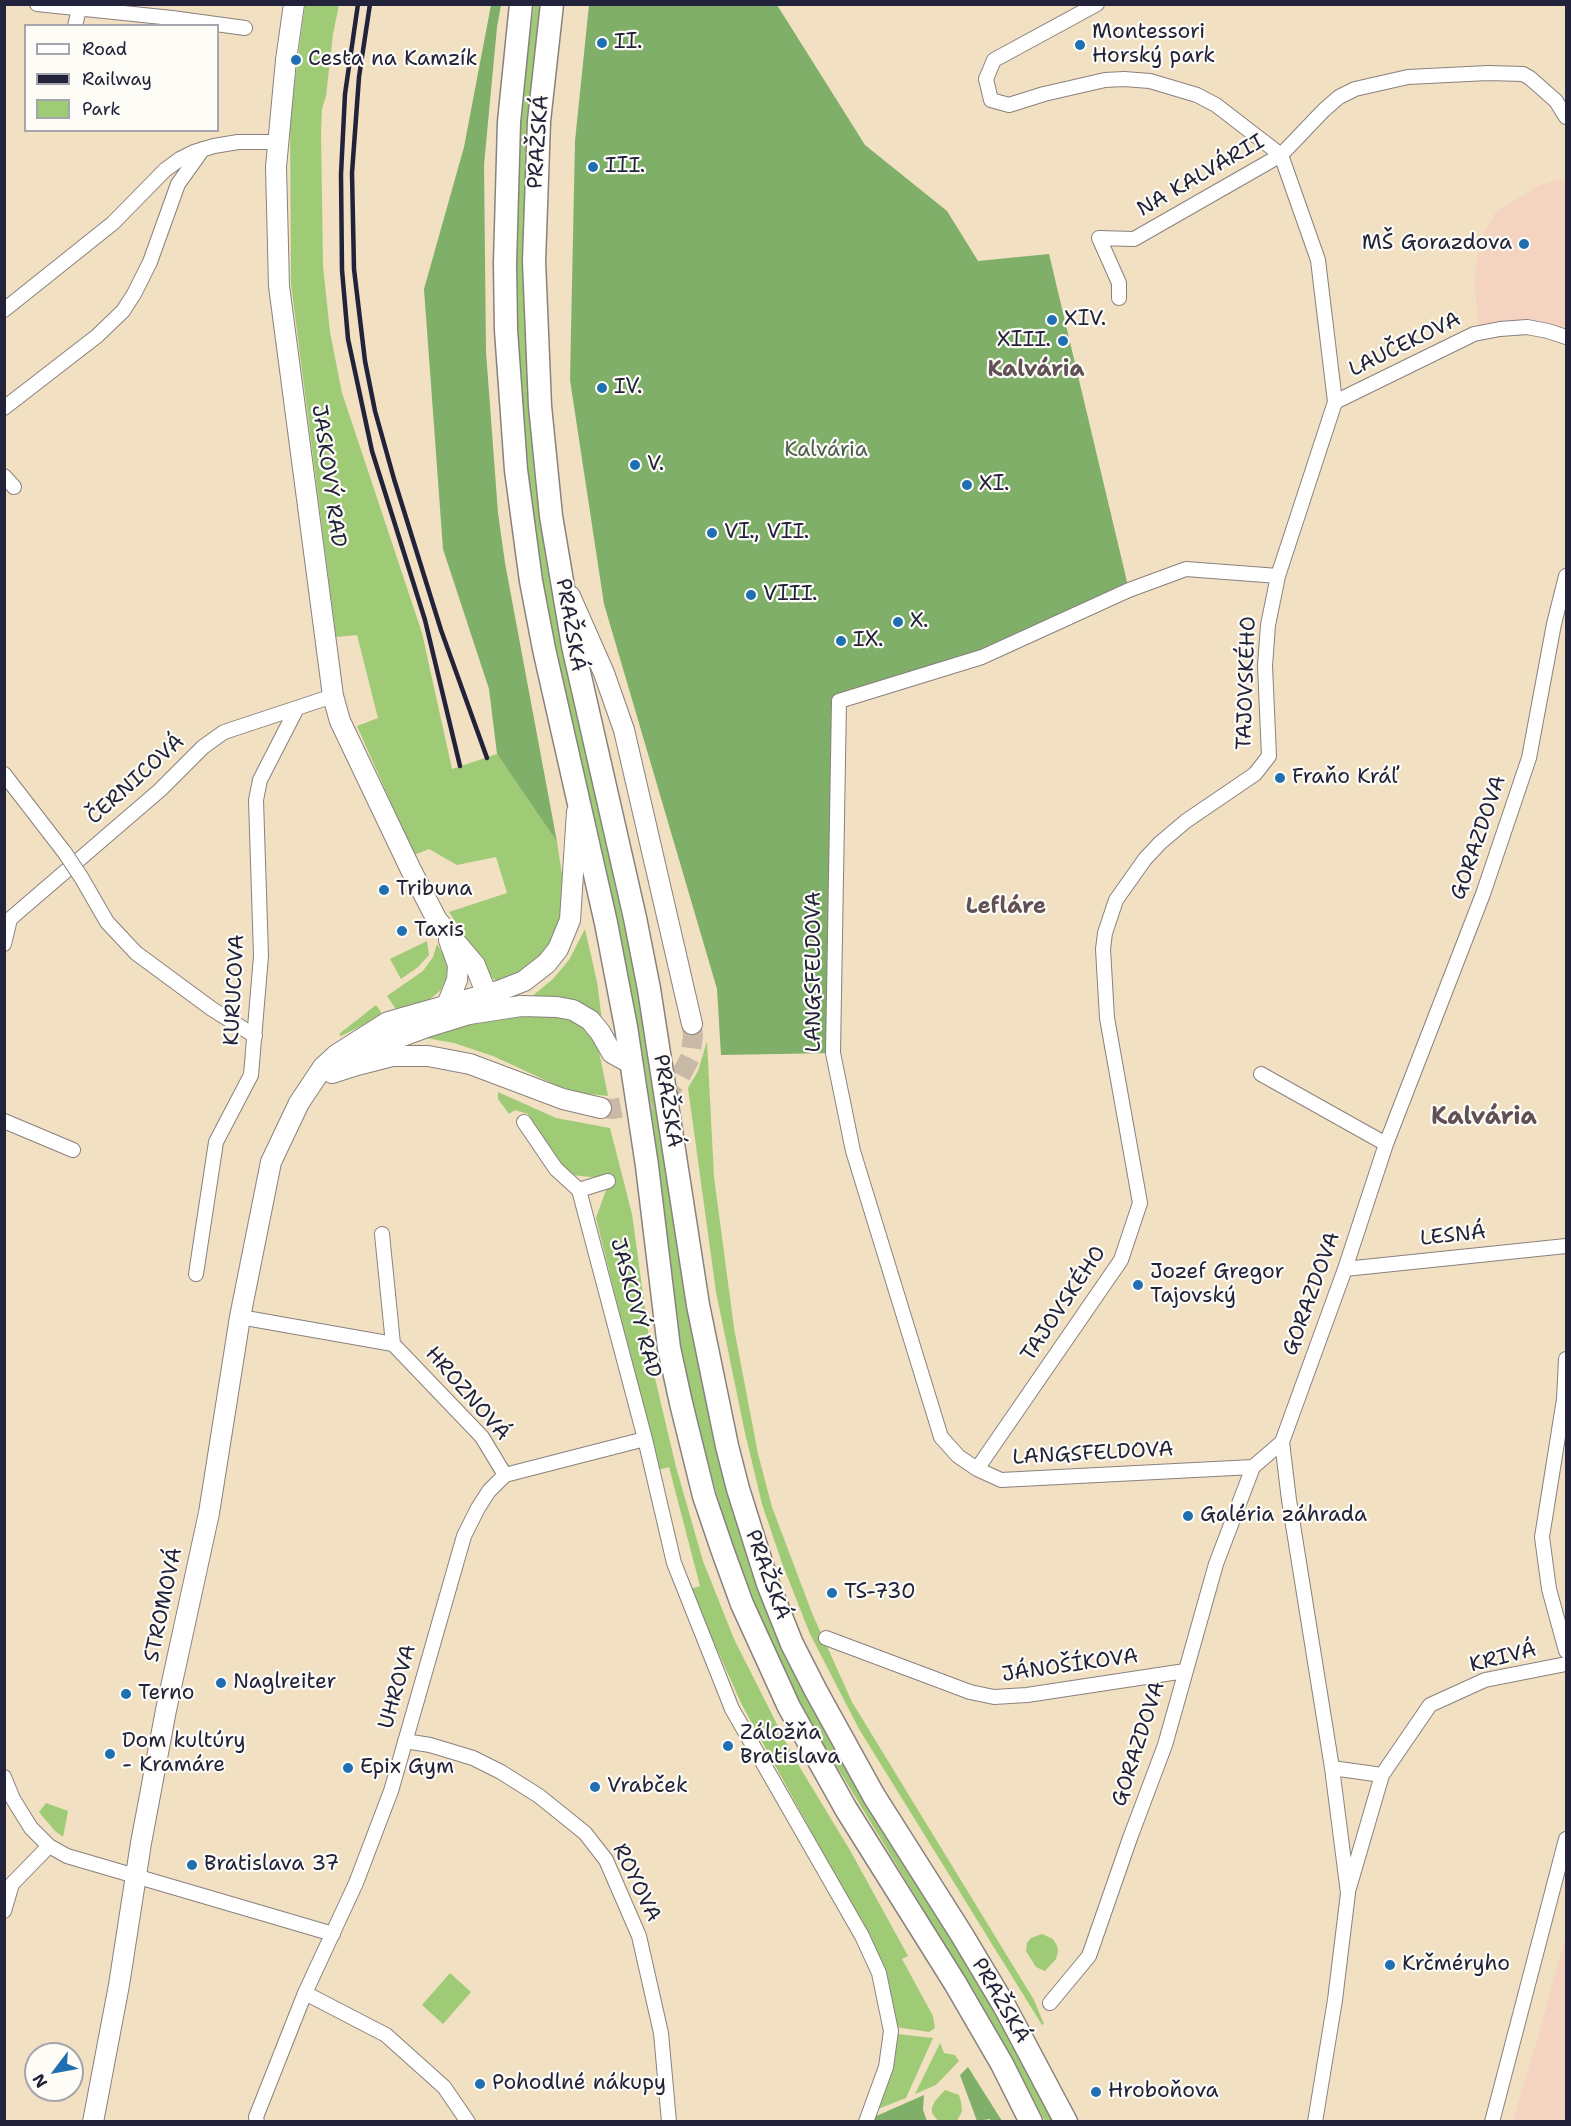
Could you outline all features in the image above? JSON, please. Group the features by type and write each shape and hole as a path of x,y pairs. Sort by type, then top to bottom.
{"main road":[{"name":"PRAŽSKÁ","path":"521,4 510,110 505,296 510,405 517,480 531,581 606,923 632,1064 669,1348 681,1403 704,1496 742,1604 789,1707 846,1809 956,1983 1031,2121"},
{"name":"PRAŽSKÁ","path":"552,4 539,121 534,261 540,406 551,516 587,713 635,918 649,989 705,1345 727,1446 752,1536 792,1644 841,1739 1005,2007 1066,2121"}],"street":[{"path":"37,4 216,24"},
{"name":"JASKOVÝ RAD","path":"294,4 278,142 277,248 281,306 333,696 340,721 437,920 475,965 487,995"},
{"path":"1097,4 994,60 986,79 991,100 1009,105 1044,94 1105,80 1150,81 1182,90 1216,105 1281,155"},
{"path":"75,24 79,9"},
{"path":"219,24 245,28"},
{"name":"NA KALVÁRII","path":"1119,298 1119,283 1099,238 1134,239 1281,155 1324,110 1339,97 1355,89 1392,80 1441,74 1513,73 1530,78 1561,97"},
{"path":"1561,97 1566,117"},
{"path":"4,310 113,223 165,170 180,159 204,149 238,142 278,142"},
{"path":"4,408 97,336 123,311 150,262 178,184 204,149"},
{"name":"TAJOVSKÉHO","path":"977,1469 1121,1260 1140,1203 1107,1018 1103,949 1105,933 1116,900 1145,859 1186,822 1256,774 1269,756 1265,666 1268,626 1278,576 1335,402 1318,260 1281,155"},
{"name":"LAUČEKOVA","path":"1335,402 1474,334 1500,328 1527,327 1566,337"},
{"name":"LANGSFELDOVA","path":"1253,1467 1001,1480 977,1469 958,1456 941,1437 853,1151 833,1053 839,701 982,657 1129,590 1186,569 1278,576"},
{"path":"561,576 604,673 624,730 692,1024"},
{"name":"GORAZDOVA","path":"1050,2003 1089,1956 1165,1745 1216,1564 1253,1467 1282,1442 1345,1269 1386,1144 1483,894 1529,758 1554,624 1566,576"},
{"name":"ČERNICOVÁ","path":"4,944 10,919 160,790 203,747 224,732 333,696"},
{"name":"KURUCOVA","path":"196,1274 216,1142 251,1075 261,956 256,800 260,780 297,708"},
{"path":"4,774 65,853 107,922 136,953 212,1010 255,1036"},
{"path":"487,995 532,976 547,963 564,937 572,908 578,801"},
{"name":"JASKOVÝ RAD","path":"444,928 458,965 455,989 447,1005"},
{"name":"STROMOVÁ","path":"93,2121 119,1985 166,1710 209,1514 240,1317 271,1162 298,1103 323,1067 348,1046 388,1022 487,995"},
{"name":"STROMOVÁ","path":"298,1103 315,1085 354,1054 469,1014 479,1007 487,995"},
{"path":"447,1005 469,1014 521,1006 573,1010 590,1020 612,1053 632,1064"},
{"path":"332,1073 392,1056 439,1057 481,1068 563,1099 602,1108"},
{"path":"1261,1074 1386,1144"},
{"path":"4,1121 73,1150"},
{"path":"524,1122 556,1169 579,1190 608,1180"},
{"name":"JASKOVÝ RAD","path":"579,1190 645,1439"},
{"name":"HROZNOVÁ","path":"382,1234 393,1344"},
{"name":"LESNÁ","path":"1345,1269 1566,1246"},
{"name":"HROZNOVÁ","path":"240,1317 393,1344 482,1437 506,1475"},
{"path":"1566,1359 1564,1399 1542,1537 1549,1589 1566,1651"},
{"path":"645,1439 674,1563 732,1709 862,1936 879,1973 891,2031 886,2067 867,2120"},
{"name":"UHROVA","path":"256,2119 305,1993 333,1934 391,1791 464,1536 477,1508 489,1491 506,1475 645,1439"},
{"path":"1282,1442 1288,1500 1332,1768 1348,1893"},
{"name":"JÁNOŠÍKOVA","path":"826,1638 970,1692 994,1697 1036,1694 1185,1671"},
{"name":"KRIVÁ","path":"1382,1775 1430,1705 1485,1680 1566,1664"},
{"name":"ROYOVA","path":"405,1741 430,1745 473,1758 501,1772 539,1796 585,1833 606,1860 639,1936 661,2033 669,2121"},
{"path":"1315,2121 1335,2000 1348,1893 1382,1775 1332,1768"},
{"path":"4,1777 21,1813 39,1838 49,1846 77,1860 136,1875 333,1934"},
{"path":"1492,2121 1566,1839"},
{"path":"4,1911 11,1885 49,1846"},
{"path":"305,1993 386,2035 444,2087 468,2121"}],"shaded area":[{"name":"MŠ Gorazdova","path":"1566,178 1566,329 1530,320 1479,325 1474,283 1477,257 1485,231 1496,212 1540,185"},
{"path":"1566,1935 1566,2121 1513,2121 1542,2023"}],"green space":[{"path":"305,5 339,5 333,34 326,96 322,109 321,130 323,266 330,332 342,393 422,633 452,769 497,754 557,842 564,888 559,934 531,970 499,982 492,978 449,912 507,893 496,857 457,865 429,849 414,855 357,726 378,718 357,635 336,637 291,284 290,118"},
{"path":"491,5 501,5 484,165 486,352 498,513 505,563 557,842 497,754 489,689 443,549 424,289 464,147"},
{"path":"534,5 542,5 534,61 526,160 525,270 527,360 536,476 552,591 638,989 698,1361 717,1455 734,1515 766,1608 810,1703 839,1757 996,2012 1054,2121 1045,2121 942,1940 802,1709 751,1599 723,1516 692,1407 679,1335 647,1087 606,878 544,593 528,477 518,359 517,159 526,59"},
{"name":"Kalvária","path":"589,5 777,5 865,145 947,211 978,261 1049,254 1129,590 982,657 839,701 833,1053 721,1055 717,989 604,604 570,380 575,141"},
{"path":"585,929 597,982 602,1020 531,997 553,979 569,960"},
{"path":"427,941 429,955 418,967 401,979 390,959"},
{"path":"437,944 446,959 447,969 441,990 424,1004 398,1012 387,996 423,971 433,957"},
{"path":"376,1005 383,1015 341,1036 339,1034"},
{"path":"540,1012 576,1019 597,1041 608,1096 580,1093 558,1086 493,1056 454,1043 420,1037 513,1015"},
{"path":"707,1041 714,1177 734,1328 758,1454 772,1507 812,1613 852,1702 1034,2000 1044,2024 1042,2025 859,1729 810,1634 782,1563 762,1504 716,1292 688,1088 698,1071"},
{"path":"498,1092 556,1118 610,1128 632,1214 654,1374 676,1467 703,1561 734,1639 793,1756 851,1852 908,1956 902,1959 933,2016 935,2028 929,2032 896,2027 888,1978 870,1939 742,1705 690,1589 700,1586 669,1467 658,1470 596,1218 610,1179 571,1175 565,1172 528,1114 515,1110 509,1114 498,1099"},
{"path":"46,1803 68,1811 63,1837 39,1812"},
{"path":"1042,1934 1053,1939 1058,1952 1056,1959 1045,1971 1036,1967 1026,1951 1027,1943 1031,1938"},
{"path":"450,1973 471,1992 443,2024 422,2005"},
{"path":"897,2034 933,2038 906,2098 878,2109 891,2076"},
{"path":"940,2043 944,2053 955,2055 959,2061 936,2085 915,2094"},
{"path":"968,2067 1002,2121 991,2121 990,2119 977,2121 960,2075"},
{"path":"945,2090 959,2095 962,2111 957,2121 938,2121 932,2113 935,2101"},
{"path":"924,2095 923,2110 927,2121 874,2122 874,2117"}],"tunnel":[{"path":"601,1108 613,1109 640,1104 673,1086 690,1058 692,1024"}],"railway":[{"path":"358,4 345,94 341,174 342,270 348,339 372,451 425,620 460,766"},
{"path":"370,4 359,77 352,173 354,269 365,361 375,411 394,479 441,630 487,758"}],"place":[{"name":"II.","path":"602,43"},
{"name":"Montessori Horský park","path":"1080,45"},
{"name":"Cesta na Kamzík","path":"296,60"},
{"name":"III.","path":"593,167"},
{"name":"MŠ Gorazdova","path":"1524,244"},
{"name":"XIV.","path":"1052,320"},
{"name":"XIII.","path":"1063,341"},
{"name":"IV.","path":"602,388"},
{"name":"V.","path":"635,465"},
{"name":"XI.","path":"967,485"},
{"name":"VI., VII.","path":"712,533"},
{"name":"VIII.","path":"751,595"},
{"name":"X.","path":"898,622"},
{"name":"IX.","path":"841,641"},
{"name":"Fraňo Kráľ","path":"1280,778"},
{"name":"Tribuna","path":"384,890"},
{"name":"Taxis","path":"402,931"},
{"name":"Jozef Gregor Tajovský","path":"1138,1285"},
{"name":"Galéria záhrada","path":"1188,1516"},
{"name":"TS-730","path":"832,1593"},
{"name":"Naglreiter","path":"221,1683"},
{"name":"Terno","path":"126,1694"},
{"name":"Záložňa Bratislava","path":"728,1746"},
{"name":"Dom kultúry - Kramáre","path":"110,1754"},
{"name":"Epix Gym","path":"348,1768"},
{"name":"Vrabček","path":"595,1787"},
{"name":"Bratislava 37","path":"192,1865"},
{"name":"Krčméryho","path":"1390,1965"},
{"name":"Pohodlné nákupy","path":"480,2084"},
{"name":"Hroboňova","path":"1096,2092"}],"district":[{"name":"Kalvária","path":"1036,370"},
{"name":"Lefláre","path":"1006,907"},
{"name":"Kalvária","path":"1484,1118"}]}
